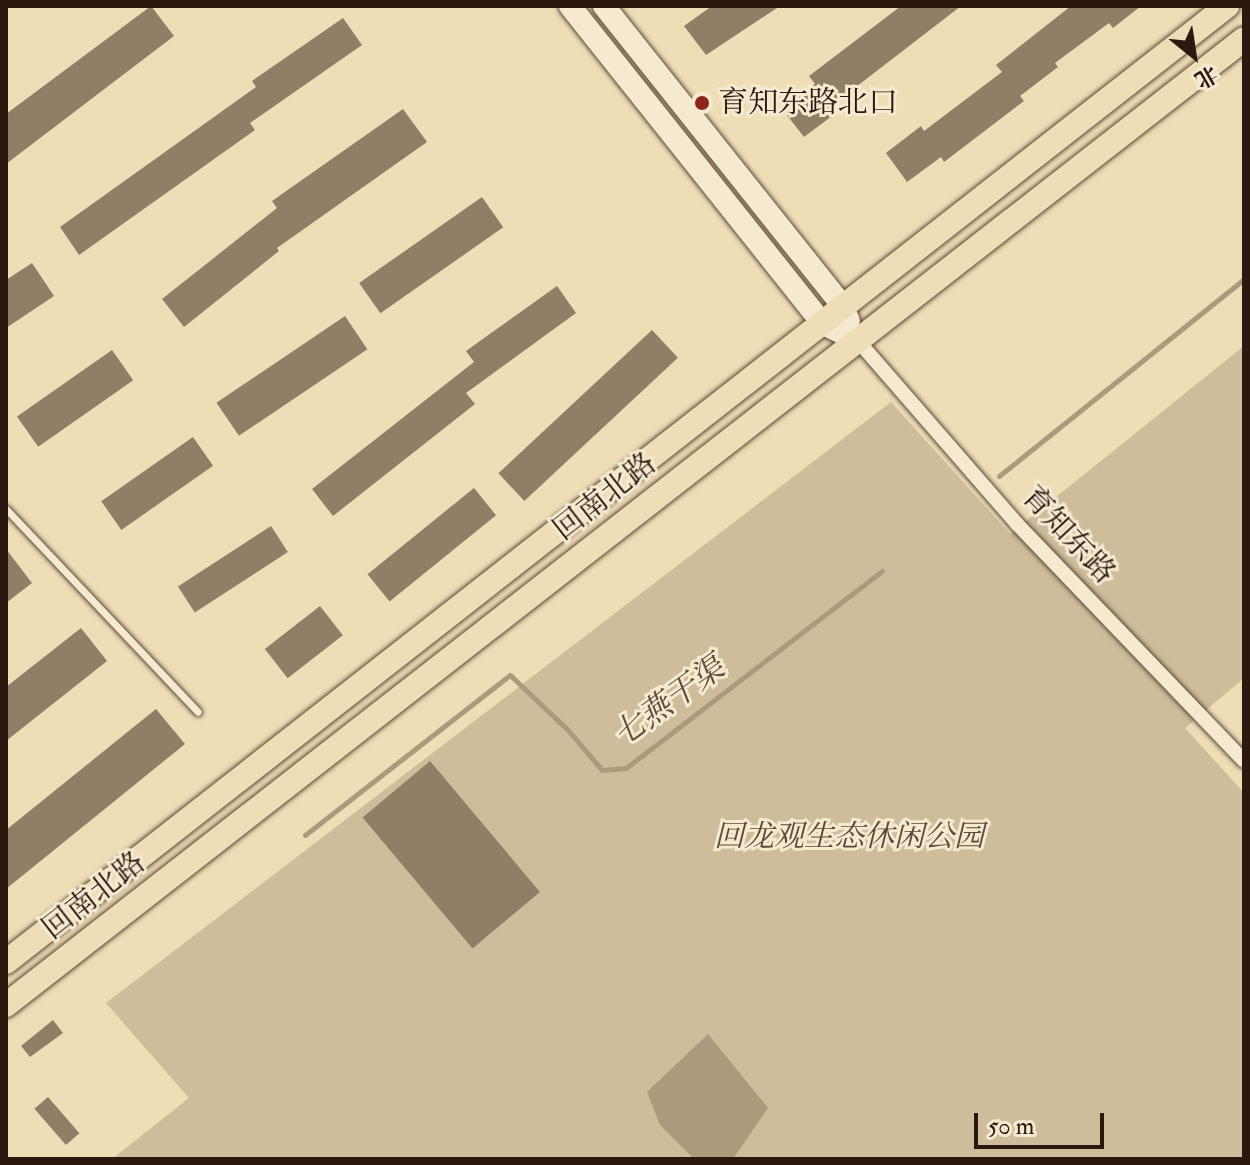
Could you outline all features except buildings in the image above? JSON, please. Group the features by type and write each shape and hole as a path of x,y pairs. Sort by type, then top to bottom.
{"main road":[{"name":"育知东路","path":"570,6 822,323 858,341"},
{"name":"育知东路","path":"604,6 843,307 858,341"},
{"name":"回南北路","path":"6,962 1227,6"},
{"name":"回南北路","path":"6,1005 1244,39"}],"street":[{"name":"育知东路","path":"858,341 1017,524 1244,761"}],"lane":[{"path":"6,509 198,712"}],"green space":[{"name":"回龙观生态休闲公园","path":"1244,346 1244,678 1185,728 1244,793 1244,1159 112,1159 189,1098 106,1003 891,402 1010,534"}],"shaded area":[{"path":"708,1034 768,1108 733,1159 694,1159 660,1125 647,1092"}],"waterway":[{"name":"七燕干渠","path":"999,476 1244,279"},
{"name":"七燕干渠","path":"305,835 510,675 567,729 602,770 626,768 882,571"}],"place":[{"name":"育知东路北口","path":"702,103"}]}
